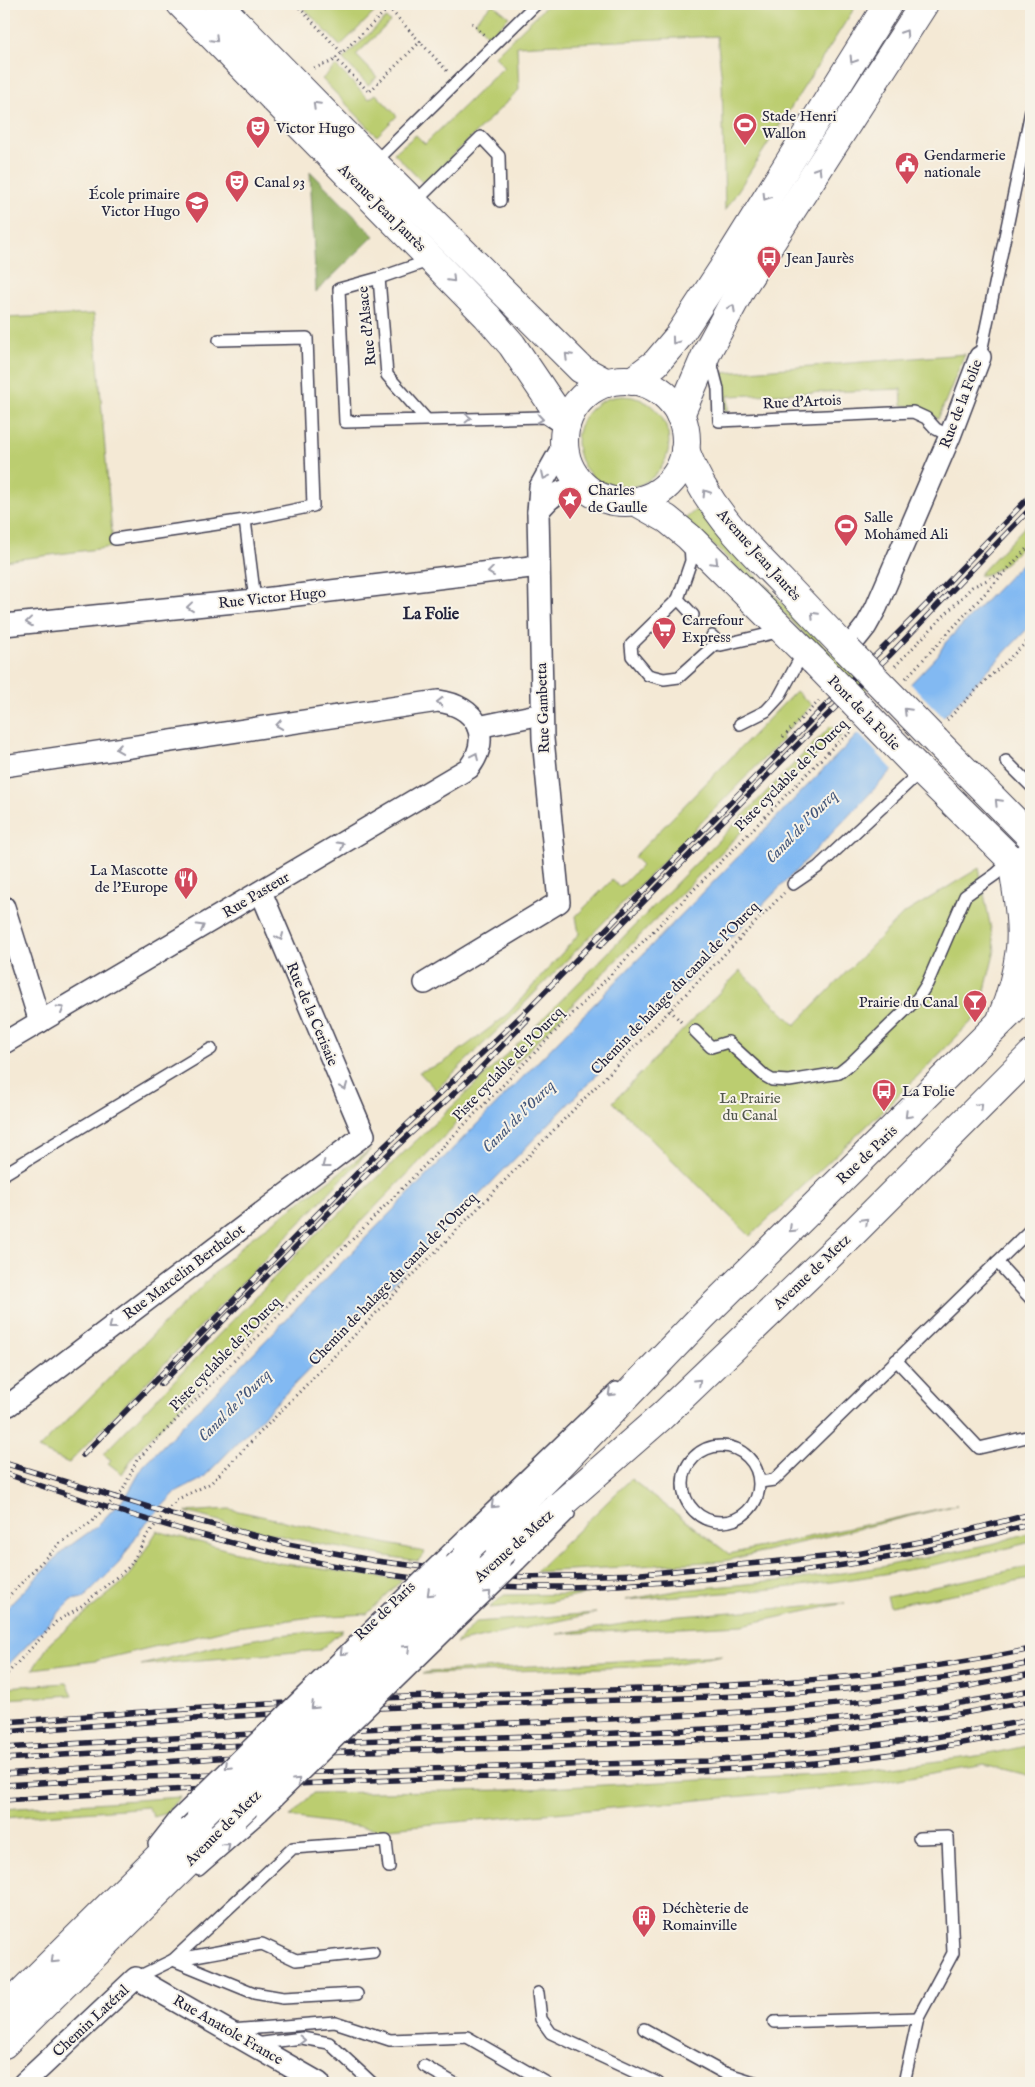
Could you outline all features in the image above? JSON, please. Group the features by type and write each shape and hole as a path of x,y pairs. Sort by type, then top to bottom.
{"main road":[{"name":"Avenue Jean Jaurès","path":"181,4 433,259 512,345 565,434"},
{"name":"Avenue Jean Jaurès","path":"218,4 414,204 582,369 619,382"},
{"path":"619,382 642,383 660,392 675,406 684,426 685,450 678,470 665,487 651,496 635,501 608,500 595,495 577,480 568,463 565,434 577,403 586,395 619,382 656,363 678,337 888,4"},
{"path":"680,416 708,350 741,289 924,4"},
{"name":"Avenue Jean Jaurès","path":"685,450 692,470 723,518 744,544 847,650"},
{"path":"635,501 667,519 688,537 809,656"},
{"path":"847,650 1031,838"},
{"name":"Pont de la Folie","path":"809,656 918,768"},
{"path":"918,768 1022,851 1031,879"},
{"path":"1001,1022 1014,982 1020,948 1018,906 1022,851"},
{"name":"Rue de Paris","path":"4,2010 89,1926 189,1816 453,1558 560,1465 702,1317 1031,992"},
{"name":"Avenue de Metz","path":"4,2044 235,1816 508,1562 853,1233 1031,1055"}],"street":[{"name":"Rue de la Folie","path":"847,650 866,626 876,608 950,436 980,356"},
{"path":"538,512 540,487 565,434"},
{"path":"538,512 546,502 559,492 584,487"},
{"name":"Rue Gambetta","path":"425,983 558,902 542,714 538,512"},
{"name":"Rue Victor Hugo","path":"4,625 255,600 539,566"},
{"path":"4,766 438,701 459,706 467,712 478,727 542,714"},
{"name":"Rue Pasteur","path":"4,1043 469,768 474,761 480,742 478,727"},
{"name":"Rue de la Cerisaie","path":"261,892 364,1135"},
{"path":"4,907 40,1022"},
{"name":"Rue Marcelin Berthelot","path":"4,1406 17,1399 364,1135"},
{"name":"Rue Anatole France","path":"136,1978 319,2083"},
{"name":"Chemin Latéral","path":"24,2083 136,1978"}],"lane":[{"path":"374,163 536,4"},
{"name":"Rue de la Folie","path":"980,356 1031,111"},
{"path":"414,204 481,137 499,156 500,201"},
{"path":"379,278 433,259"},
{"name":"Rue d'Alsace","path":"379,278 387,375 426,419 345,422 339,289 379,278"},
{"path":"115,538 245,520 313,506 307,338 219,340"},
{"name":"Rue d'Artois","path":"708,350 718,389 719,421 913,412 926,418 936,429 950,436"},
{"path":"426,419 544,417 565,434"},
{"path":"245,520 255,600"},
{"path":"688,537 691,561 678,600 630,645 632,656 648,675 664,679 679,677 715,639 721,645 784,631"},
{"path":"678,600 693,615"},
{"path":"740,724 766,711 809,656"},
{"path":"1006,761 1031,786"},
{"path":"793,884 818,866 918,768"},
{"path":"690,1029 711,1047 728,1042 765,1076 772,1080 789,1081 839,1073 873,1044 918,998 927,984 965,896 996,874 1022,851"},
{"path":"4,1174 211,1050"},
{"path":"760,1482 774,1480 1031,1229"},
{"path":"996,1262 1031,1298"},
{"name":"Rue de Paris","path":"453,1558 631,1374 702,1317"},
{"path":"896,1360 979,1448 1031,1436"},
{"path":"717,1446 729,1446 741,1451 750,1459 757,1470 760,1482 753,1506 744,1515 732,1521 720,1523 701,1516 688,1503 683,1492 683,1479 687,1467 694,1456 704,1449 717,1446"},
{"path":"70,1979 262,1815 508,1562"},
{"path":"904,2083 918,2018 953,1953 948,1837 919,1838"},
{"path":"173,1960 293,1848 386,1841 389,1867"},
{"path":"136,1978 173,1960 262,1944 296,1960 373,1952"},
{"path":"173,1960 254,1993 283,1998 357,1994"},
{"path":"538,1993 542,2019 552,2033 658,2083"},
{"path":"774,2022 918,2018"},
{"path":"229,2030 335,2022 390,2040 467,2037 547,2083"},
{"path":"644,2030 722,2072 757,2083"},
{"path":"253,2044 302,2038 329,2043 372,2083"},
{"path":"424,2066 454,2083"}],"path":[{"path":"4,10 7,4"},
{"path":"296,4 342,52"},
{"path":"385,4 457,81"},
{"path":"313,68 332,62 393,4"},
{"path":"335,58 369,92 421,41"},
{"path":"900,684 1031,544"},
{"path":"892,668 972,587 1003,573"},
{"path":"783,737 813,707"},
{"name":"Piste cyclable de l'Ourcq","path":"4,1601 59,1544 88,1525 122,1490 137,1460 826,754 858,725"},
{"name":"Chemin de halage du canal de l'Ourcq","path":"4,1676 56,1622 80,1607 130,1566 148,1534 176,1500 211,1483 793,884"},
{"path":"670,1010 690,1029"}],"green space":[{"path":"300,4 374,4 379,8 340,46"},
{"path":"493,4 509,17 489,37 475,21"},
{"path":"548,4 857,4 725,211 722,82 717,36 517,46 519,90 424,184 394,153 416,135 425,144 504,67 495,56"},
{"path":"386,18 390,22 356,55 377,77 368,85 343,59"},
{"path":"336,66 369,99 376,94 397,116 377,136 322,79"},
{"path":"310,171 374,236 316,292"},
{"path":"94,314 113,547 4,561 4,318"},
{"path":"965,354 938,419 922,408 902,405 901,389 728,396 728,412 724,411 723,373"},
{"path":"623,396 640,400 655,410 665,425 669,442 665,459 655,474 640,484 623,488 606,484 591,474 581,459 577,442 581,425 591,410 606,400"},
{"path":"699,507 712,527 738,558 867,689 861,693 763,591 685,519"},
{"path":"1031,520 1031,537 1021,548 1000,567 985,575 979,575"},
{"path":"796,691 811,705 781,737 783,739 510,1018 436,1090 419,1072 443,1063 506,1016 579,934 576,916 612,880 620,887 642,865 634,857"},
{"path":"831,726 841,736 829,742 137,1451 122,1474 108,1463 111,1460 103,1454 331,1219 333,1220 524,1038"},
{"name":"La Prairie du Canal","path":"979,868 995,950 979,1014 890,1104 750,1236 613,1102 740,971 795,1025 902,915"},
{"path":"370,1150 69,1463 38,1449 246,1242"},
{"path":"631,1479 729,1554 957,1505 724,1561 535,1572"},
{"path":"229,1509 425,1552 418,1561 388,1556 273,1534 186,1512"},
{"path":"157,1531 278,1563 402,1580 367,1614 312,1617 236,1627 95,1661 33,1669 51,1642 128,1578"},
{"path":"1031,1532 1031,1542 974,1556 887,1573 778,1588 625,1600 681,1590 801,1579 875,1568 995,1543"},
{"path":"1031,1566 1031,1579 890,1606 887,1597"},
{"path":"587,1594 551,1602 489,1608 504,1595"},
{"path":"845,1603 742,1625 557,1634 668,1617"},
{"path":"596,1613 456,1643 476,1622"},
{"path":"343,1630 320,1650 141,1665 226,1644 278,1635"},
{"path":"723,1655 663,1666 422,1674 428,1672"},
{"path":"67,1683 73,1695 4,1699 4,1689 6,1687"},
{"path":"1031,1745 1031,1776 984,1764 865,1785 378,1829 290,1817 313,1793 507,1790 855,1772 984,1755"},
{"path":"180,1797 166,1813 154,1817 148,1807 4,1818 4,1809"}],"water":[{"name":"Canal de l'Ourcq","path":"1031,554 1031,625 788,879 202,1479 175,1493 142,1527 119,1563 84,1598 71,1600 4,1669 4,1611 64,1550 96,1527 127,1495 144,1465 858,734 881,715 938,655 945,643"}],"pier":[{"path":"909,682 944,718 894,771 857,732 880,713"}],"railway":[{"path":"83,1455 366,1164 524,1013 931,600 1031,495"},
{"path":"600,946 815,727 889,656 1031,508"},
{"path":"161,1384 369,1172 477,1072 528,1019"},
{"path":"4,1463 171,1514 288,1544 376,1561 524,1577 641,1574 857,1554 935,1539 1031,1514"},
{"path":"4,1473 175,1528 292,1557 410,1578 500,1586 623,1585 803,1571 924,1551 1031,1524"},
{"path":"4,1722 345,1700 674,1688 818,1679 889,1672 1031,1649"},
{"path":"4,1732 360,1709 687,1698 825,1691 962,1675 1031,1663"},
{"path":"4,1748 132,1740 645,1718 775,1710 903,1696 1031,1674"},
{"path":"4,1759 269,1744 580,1735 731,1728 882,1714 957,1704 1031,1690"},
{"path":"4,1774 217,1758 367,1751 518,1748 800,1735 947,1716 1031,1701"},
{"path":"4,1785 144,1777 709,1761 828,1751 930,1738 1031,1720"},
{"path":"4,1800 285,1785 739,1769 843,1760 906,1752 1031,1730"}],"place":[{"name":"Stade Henri Wallon","path":"745,146"},
{"name":"Victor Hugo","path":"258,149"},
{"name":"Gendarmerie nationale","path":"907,185"},
{"name":"Canal 93","path":"237,203"},
{"name":"École primaire Victor Hugo","path":"197,224"},
{"name":"Jean Jaurès","path":"769,279"},
{"name":"Charles de Gaulle","path":"570,520"},
{"name":"Salle Mohamed Ali","path":"846,547"},
{"name":"Carrefour Express","path":"664,650"},
{"name":"La Mascotte de l'Europe","path":"186,900"},
{"name":"Prairie du Canal","path":"975,1023"},
{"name":"La Folie","path":"884,1112"},
{"name":"Déchèterie de Romainville","path":"644,1938"}],"district":[{"name":"La Folie","path":"431,615"}]}
